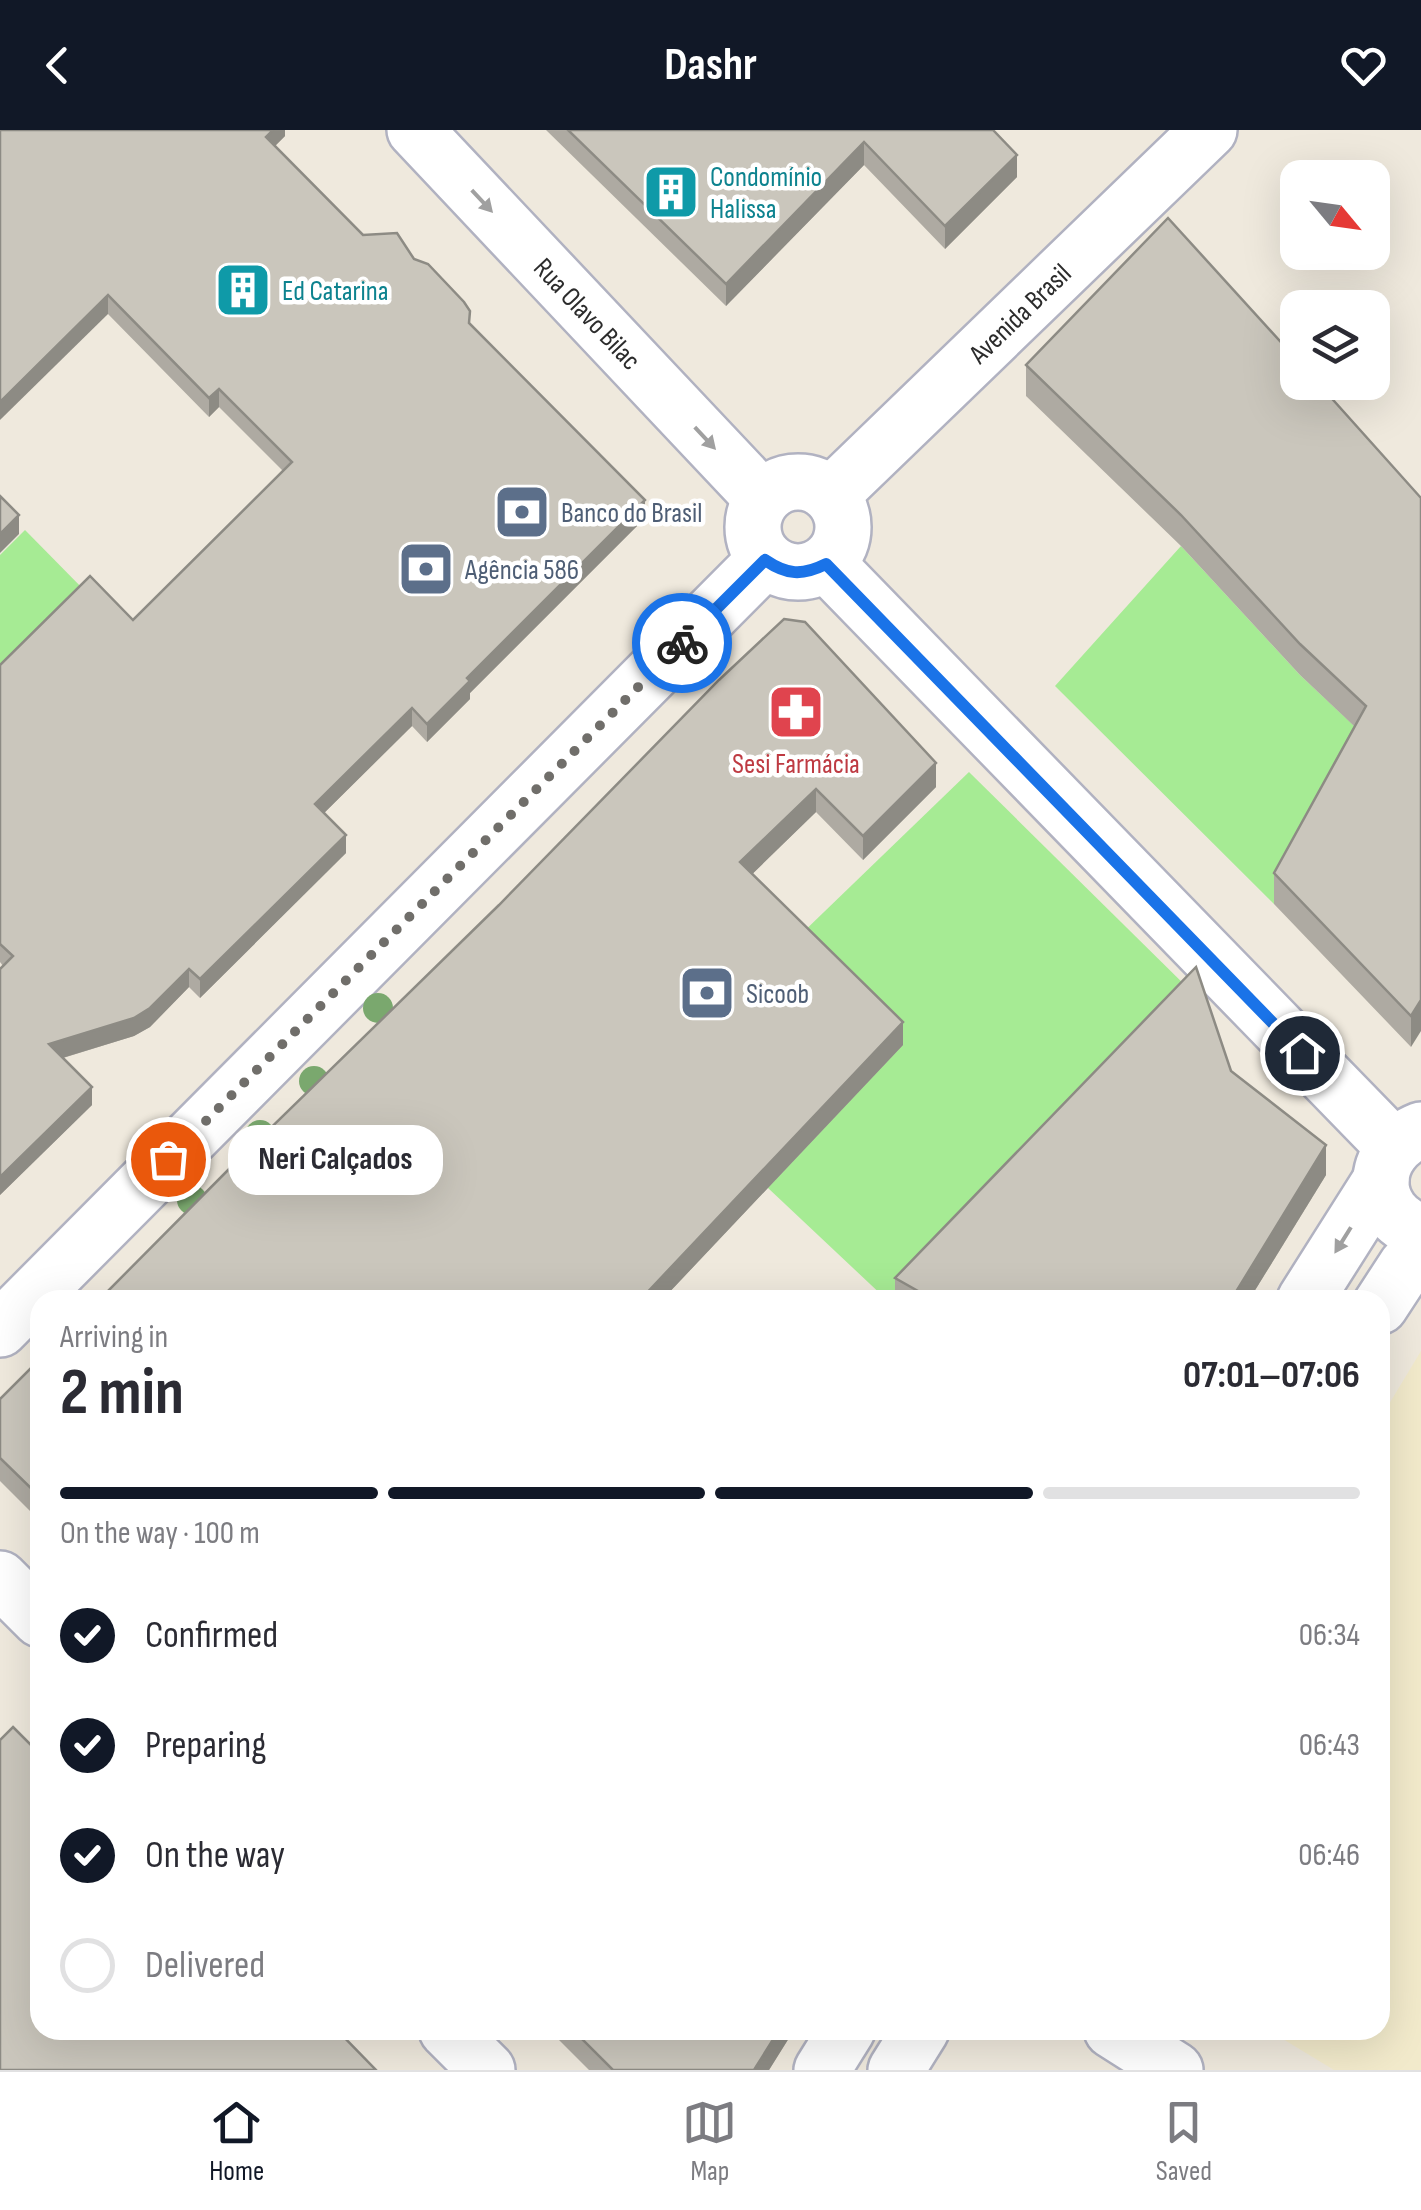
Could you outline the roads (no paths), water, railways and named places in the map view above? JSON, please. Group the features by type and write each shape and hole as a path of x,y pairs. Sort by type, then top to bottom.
{"street":[{"name":"Rua Olavo Bilac","path":"415,130 762,498"},
{"name":"Avenida Brasil","path":"831,495 1209,130"},
{"path":"796,482 815,484 831,495 841,511 844,530 838,548 826,564 795,574 765,560 751,529 762,498 778,486 796,482"},
{"path":"39,1290 765,560"},
{"path":"826,564 1398,1152"},
{"path":"1398,1152 1383,1197 1391,1213 1421,1232"},
{"path":"1311,1290 1398,1152"},
{"path":"1390,1291 1421,1249"},
{"path":"0,1329 30,1299"},
{"path":"0,1579 30,1609"},
{"path":"458,2040 487,2070"},
{"path":"822,2070 841,2040"},
{"path":"896,2070 916,2040"},
{"path":"1128,2040 1175,2070"}],"place":[{"name":"Condomínio Halissa","path":"671,192"},
{"name":"Ed Catarina","path":"243,290"},
{"name":"Banco do Brasil","path":"522,512"},
{"name":"Agência 586","path":"426,569"},
{"name":"Sesi Farmácia","path":"796,712"},
{"name":"Sicoob","path":"707,993"},
{"name":"Neri Calçados","path":"168,1159"}]}
